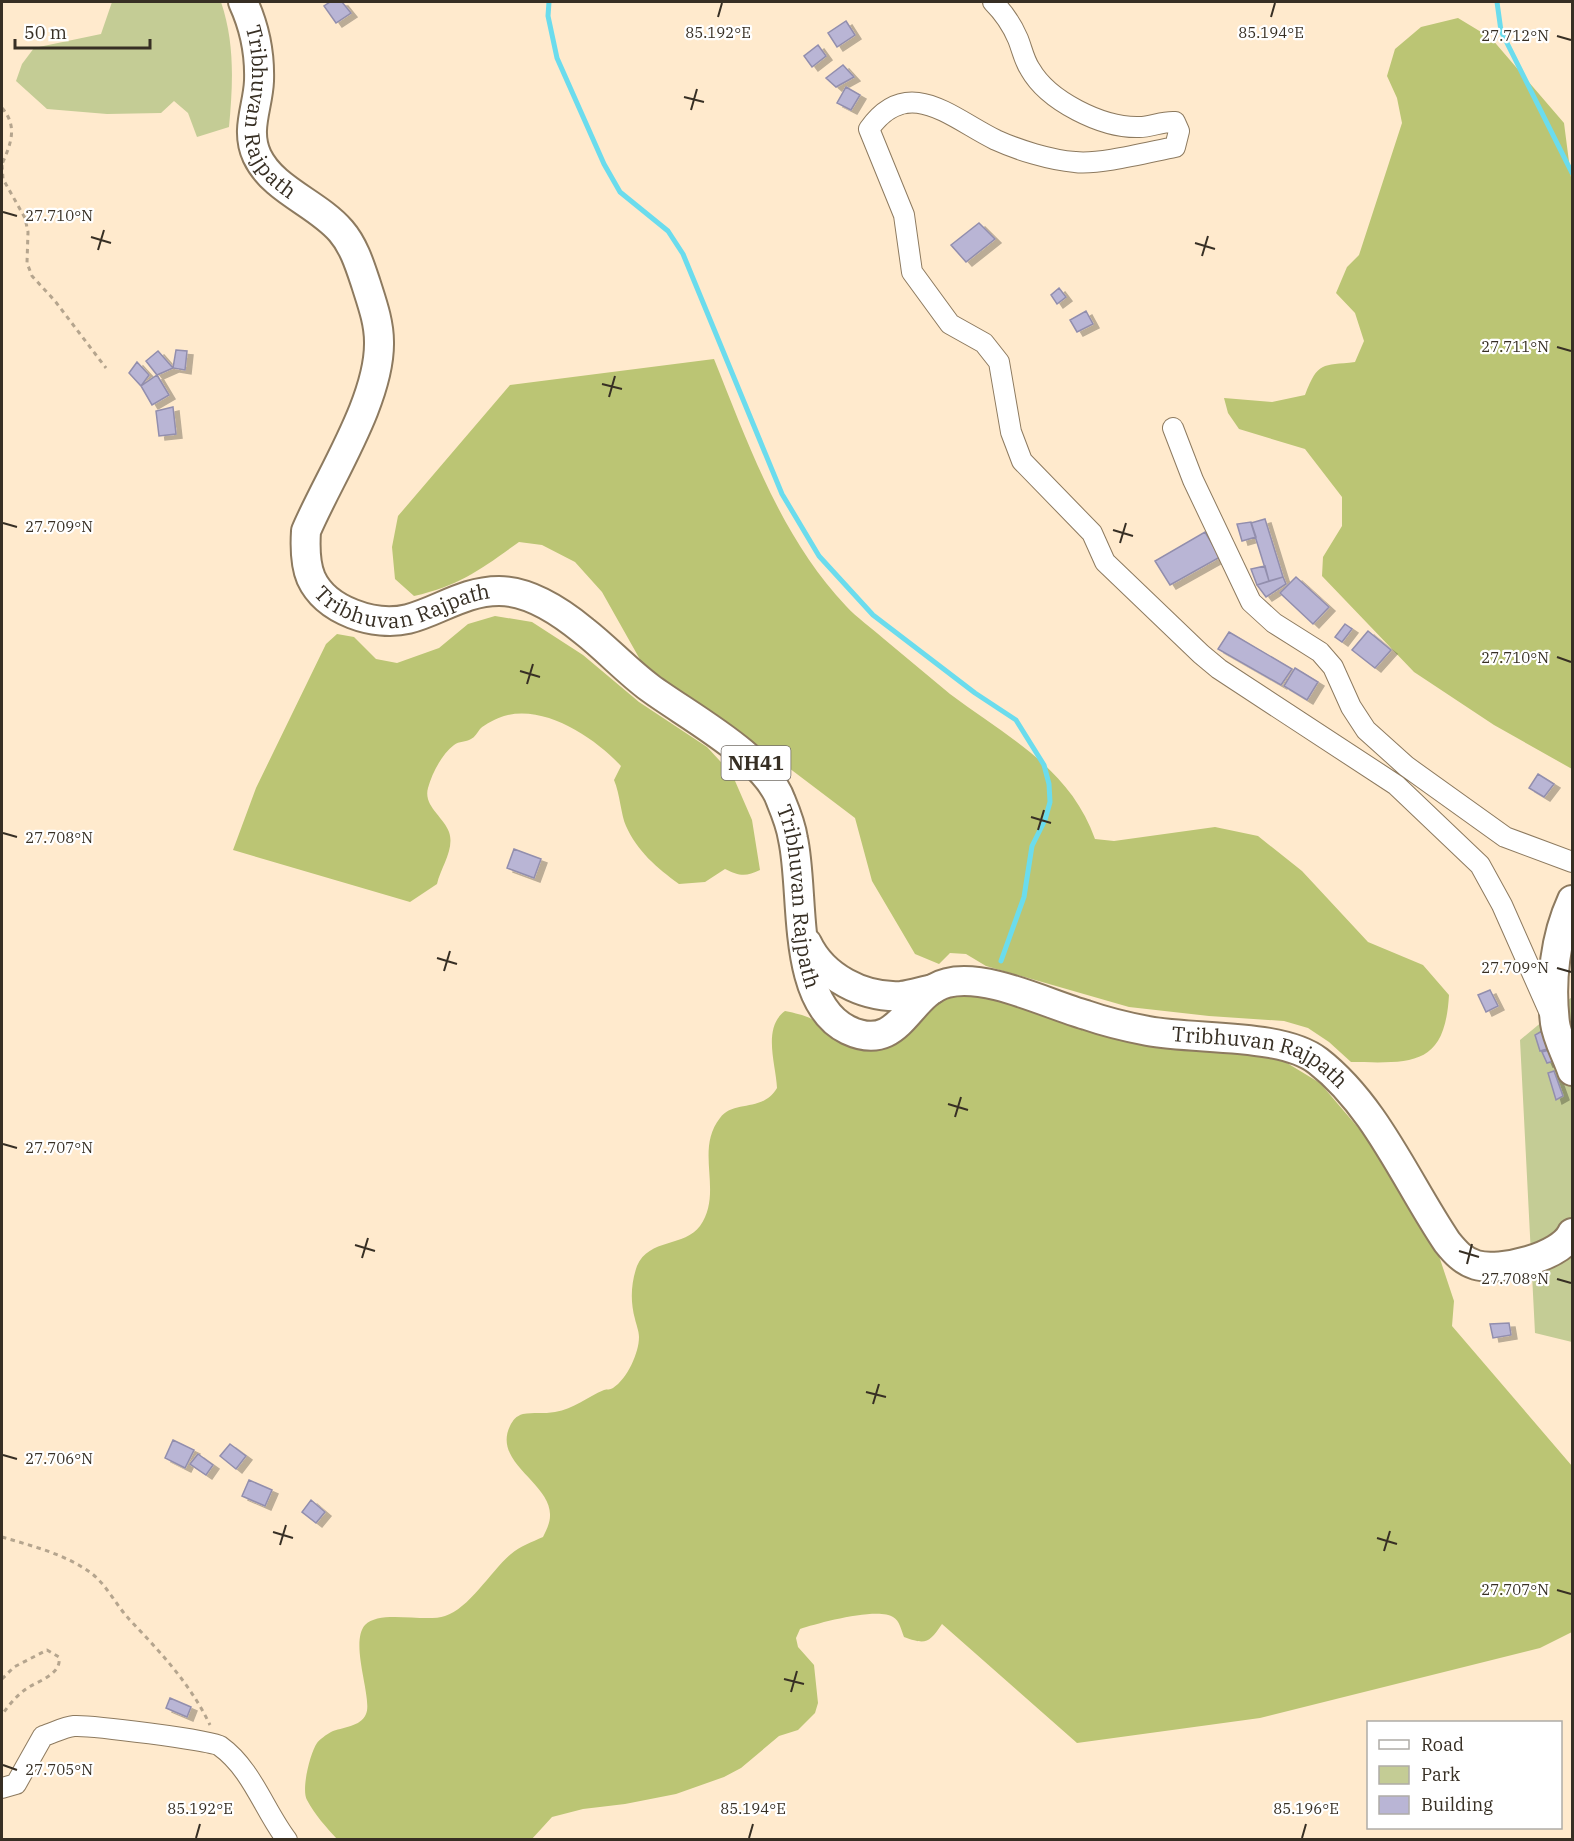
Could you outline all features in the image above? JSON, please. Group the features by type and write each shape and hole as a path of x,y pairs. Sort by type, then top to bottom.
{"highway":[{"name":"Tribhuvan Rajpath","path":"243,2 254,30 259,59 259,82 252,128 257,156 275,179 325,215 345,235 360,266 379,333 378,357 369,392 306,531 305,550 312,581 322,594 355,614 376,620 407,619 463,596 494,591 521,594 571,621 646,685 749,758 770,778 781,799 794,839 803,935 810,974 820,1005 828,1017 852,1032 869,1035 890,1030 905,1020 922,995 946,983 965,981 992,986 1086,1016 1146,1030 1190,1037 1291,1046 1319,1061 1346,1087 1371,1120 1447,1242 1460,1257 1476,1265 1504,1266 1560,1247 1572,1238"},
{"path":"1572,900 1563,921 1554,963 1555,1024 1572,1071"},
{"path":"803,935 812,954 822,966 840,980 857,989 883,995 902,996 933,988"}],"street":[{"path":"993,2 1018,38 1028,67 1039,84 1096,118 1123,126 1142,127 1163,121 1175,122 1179,131 1174,147 1076,163 997,140 936,107 918,102 900,102 878,115 869,129 904,215 912,272 950,324 984,343 999,362 1011,432 1022,461 1092,533 1105,562 1219,669 1396,785 1480,865 1502,905 1555,1024"},
{"path":"1173,428 1193,480 1251,602 1274,623 1320,652 1333,667 1351,707 1366,730 1406,766 1505,837 1572,862"},
{"path":"1396,785 1396,772 1406,766"},
{"path":"2,1788 16,1784 43,1736 73,1726 194,1740 219,1745 252,1781 272,1819 287,1839"}],"path":[{"path":"2,108 13,129 2,164 3,179 25,218 28,232 27,263 32,276 55,301 106,368"},
{"path":"2,1537 70,1560 93,1574 129,1619 153,1642 199,1701 219,1745"},
{"path":"2,1679 14,1667 47,1650 59,1657 60,1662 55,1670 26,1690 2,1715"}],"green space":[{"path":"112,2 221,2 231,48 229,127 197,137 188,113 174,101 161,113 107,114 47,109 16,81 22,64 34,48 101,34"},
{"path":"1458,18 1491,38 1564,123 1572,185 1572,769 1494,725 1414,672 1322,576 1323,557 1342,526 1342,497 1305,449 1239,429 1228,413 1224,398 1272,402 1305,395 1314,376 1322,367 1355,362 1364,341 1355,313 1336,293 1347,267 1359,255 1402,123 1397,98 1387,76 1395,49 1421,27"},
{"path":"714,359 754,457 785,520 823,579 850,610 950,694 1014,740 1053,773 1070,792 1084,814 1095,839 1114,841 1215,827 1258,836 1302,871 1368,942 1423,965 1449,995 1441,1036 1432,1048 1421,1056 1408,1060 1351,1062 1329,1042 1308,1028 1284,1021 1129,1007 986,966 966,954 950,953 939,964 915,954 872,881 855,818 789,768 671,689 642,663 602,592 575,562 542,545 519,542 470,575 430,592 414,596 395,579 392,547 398,516 510,385"},
{"path":"495,616 532,622 583,655 639,702 707,747 732,774 752,820 760,870 743,875 725,869 705,882 679,884 648,858 626,826 614,780 621,766 598,745 568,726 536,715 520,714 504,716 488,723 472,738 454,745 438,764 427,794 431,806 449,832 449,851 437,884 410,902 233,850 256,788 326,644 337,634 354,637 376,659 397,663 439,648 468,624"},
{"path":"971,994 1282,1060 1320,1083 1378,1151 1436,1247 1454,1301 1452,1326 1572,1466 1572,1632 1540,1648 1260,1718 1077,1743 942,1624 930,1639 917,1641 904,1637 897,1621 885,1614 848,1617 800,1629 796,1638 798,1647 814,1665 818,1703 815,1713 798,1730 779,1736 741,1768 724,1777 676,1794 583,1809 552,1817 531,1840 337,1839 317,1816 307,1800 305,1788 307,1772 314,1748 323,1737 360,1722 366,1714 367,1696 359,1644 365,1625 381,1618 436,1618 454,1612 471,1598 511,1554 522,1546 543,1537 550,1519 548,1504 509,1451 507,1439 510,1426 515,1418 521,1415 562,1410 604,1390 612,1389 627,1372 634,1358 639,1335 632,1299 632,1285 637,1266 650,1251 686,1237 700,1226 707,1213 710,1199 709,1144 720,1118 733,1109 764,1101 777,1088 772,1037 778,1018 785,1011 807,1017 818,1022 835,1037 940,998"},
{"path":"1572,997 1572,1342 1535,1333 1520,1040"}],"building":[{"path":"330,2 342,2 351,13 336,23 324,6"},
{"path":"846,21 855,35 837,47 828,33"},
{"path":"818,45 826,56 812,67 804,56"},
{"path":"843,65 854,77 836,87 826,78"},
{"path":"846,87 860,95 851,110 837,103"},
{"path":"979,223 995,239 966,262 951,245"},
{"path":"1059,288 1066,297 1057,304 1051,295"},
{"path":"1086,311 1093,324 1077,332 1070,320"},
{"path":"176,350 187,351 185,370 173,368"},
{"path":"158,351 173,368 157,375 146,361"},
{"path":"137,362 149,375 141,386 129,373"},
{"path":"157,375 169,395 152,405 141,386"},
{"path":"173,407 176,434 159,436 156,411"},
{"path":"1265,519 1283,577 1269,581 1251,523"},
{"path":"1251,522 1256,537 1242,541 1237,524"},
{"path":"1205,532 1220,557 1170,585 1155,561"},
{"path":"1265,566 1269,581 1257,585 1251,569"},
{"path":"1283,577 1286,584 1266,597 1257,585"},
{"path":"1296,577 1329,607 1313,624 1280,593"},
{"path":"1345,624 1352,629 1342,642 1335,637"},
{"path":"1368,631 1391,650 1375,668 1352,650"},
{"path":"1229,632 1292,669 1281,685 1218,649"},
{"path":"1295,668 1318,682 1307,700 1284,686"},
{"path":"1538,774 1554,784 1544,797 1529,788"},
{"path":"514,849 541,859 534,878 507,868"},
{"path":"1490,990 1498,1006 1486,1012 1478,995"},
{"path":"1542,1031 1547,1049 1540,1051 1535,1035"},
{"path":"1549,1050 1554,1061 1547,1063 1542,1052"},
{"path":"1554,1071 1563,1096 1556,1100 1548,1073"},
{"path":"1509,1323 1511,1335 1493,1338 1490,1324"},
{"path":"173,1440 194,1450 185,1468 165,1458"},
{"path":"230,1444 246,1456 236,1469 220,1456"},
{"path":"198,1454 213,1465 206,1475 190,1464"},
{"path":"249,1480 272,1490 265,1506 242,1496"},
{"path":"311,1500 325,1512 316,1523 302,1512"},
{"path":"170,1698 191,1707 187,1717 166,1708"}],"waterway":[{"path":"549,2 548,16 557,58 604,164 620,192 668,231 683,254 782,494 819,556 873,615 975,693 1016,720 1044,765 1049,784 1050,802 1045,820 1032,846 1024,897 1001,961"},
{"path":"1497,2 1501,31 1572,173"}]}
